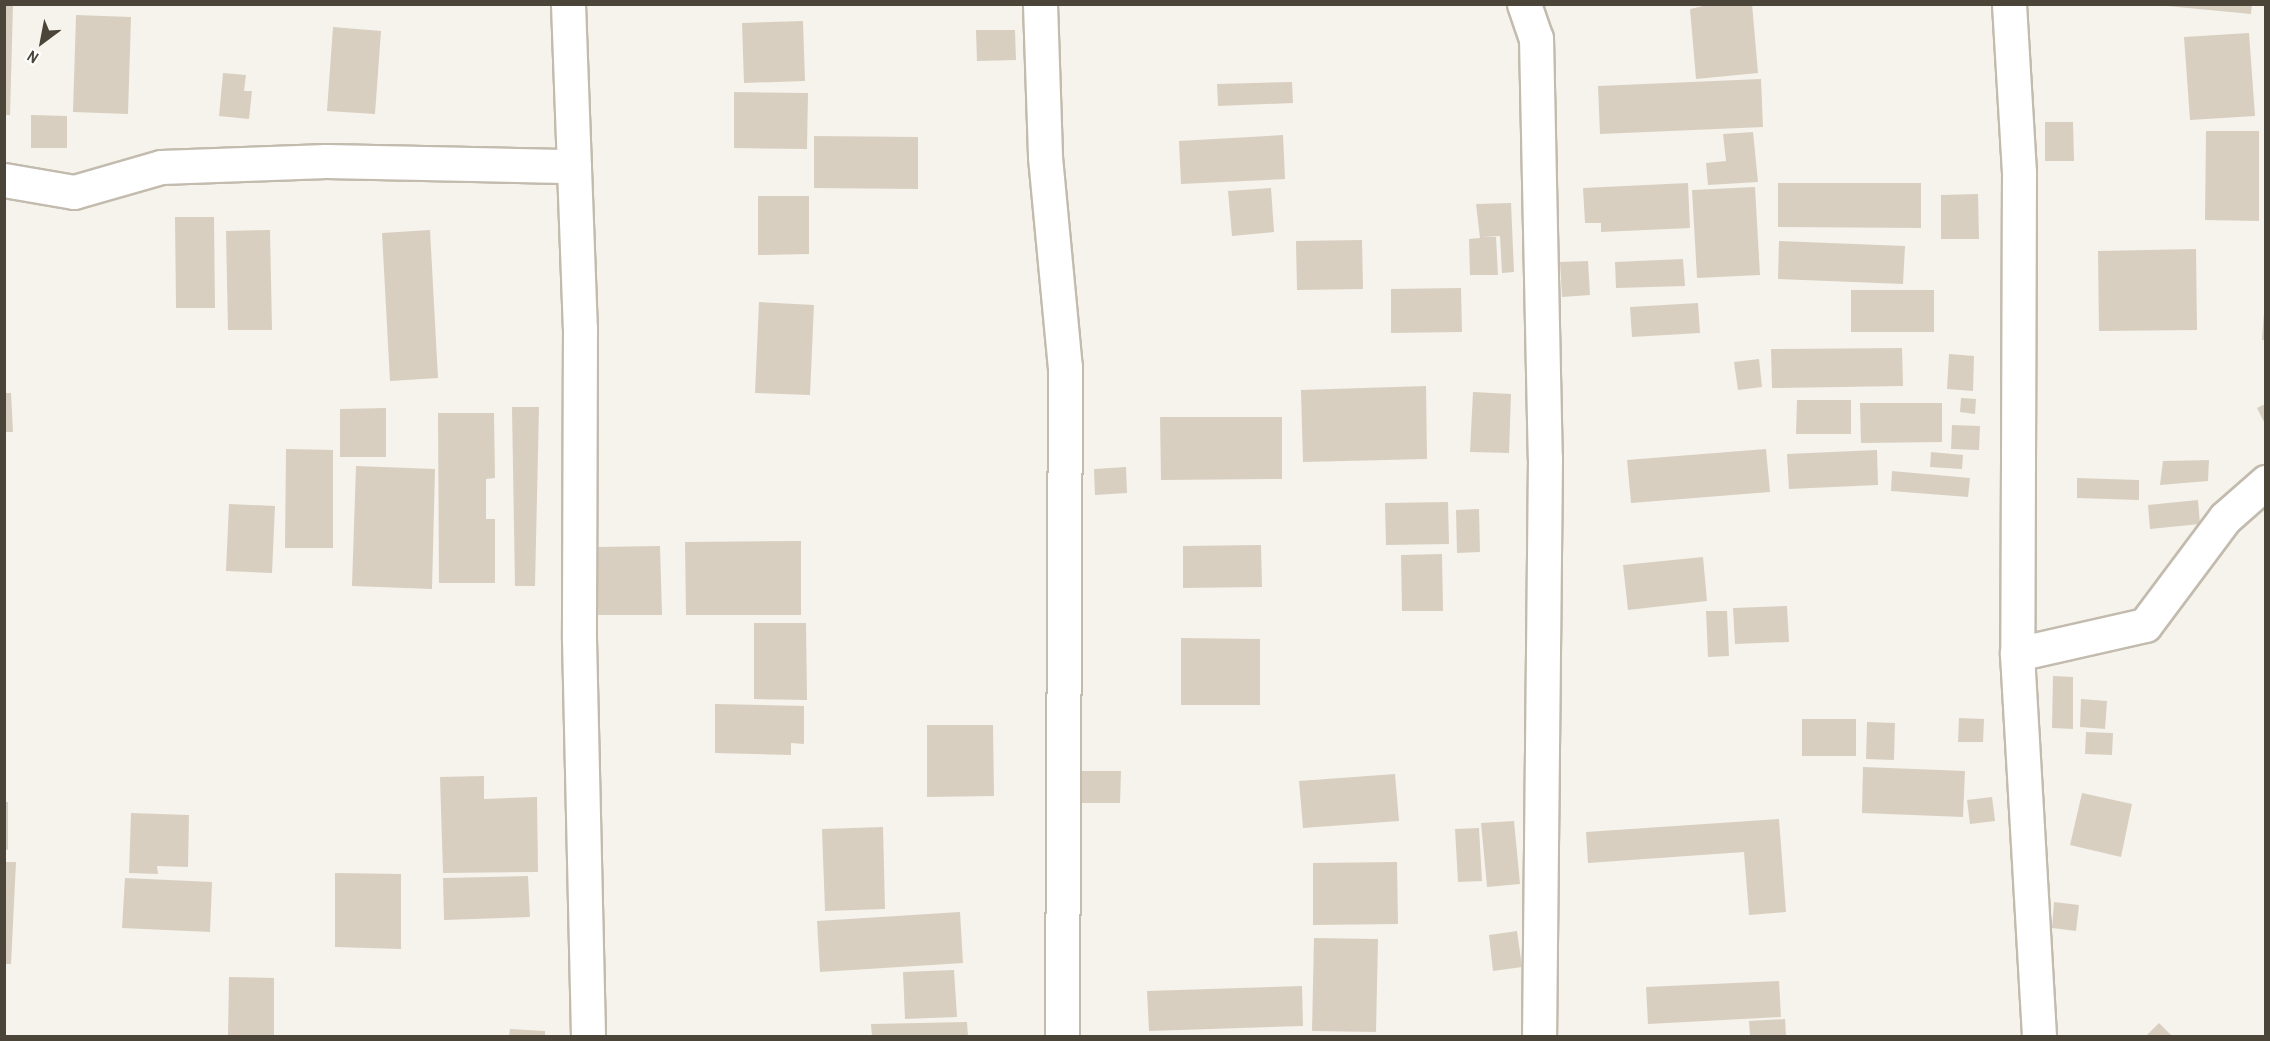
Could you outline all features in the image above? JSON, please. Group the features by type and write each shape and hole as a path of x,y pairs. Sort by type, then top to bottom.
{"street":[{"path":"568,4 574,166 588,1036"},
{"path":"1040,4 1045,158 1065,367 1062,1036"},
{"path":"1524,4 1536,38 1545,446 1539,1036"},
{"path":"2009,4 2019,183 2017,654 2039,1036"},
{"path":"4,180 74,192 161,167 326,161 574,166"},
{"path":"2017,654 2145,625 2225,518 2265,482"}],"building":[{"path":"4,4 13,4 10,115 4,115"},
{"path":"1712,4 1752,4 1758,73 1696,79 1690,9"},
{"path":"2146,4 2252,4 2251,14"},
{"path":"76,15 131,17 128,114 73,112"},
{"path":"803,21 805,81 744,83 742,23"},
{"path":"333,27 381,31 375,114 327,111"},
{"path":"976,30 1015,30 1016,60 977,61"},
{"path":"2249,33 2255,116 2190,120 2184,37"},
{"path":"223,73 246,75 244,91 252,91 249,119 219,116"},
{"path":"1761,79 1763,127 1600,134 1598,86"},
{"path":"1292,82 1293,103 1218,106 1217,84"},
{"path":"734,92 808,93 807,149 734,148"},
{"path":"31,115 67,116 67,148 31,148"},
{"path":"2045,122 2073,122 2074,161 2045,161"},
{"path":"2206,131 2259,131 2259,221 2205,220"},
{"path":"1753,132 1758,182 1708,185 1706,163 1726,161 1723,134"},
{"path":"1283,135 1285,179 1181,184 1179,141"},
{"path":"814,136 918,137 918,189 814,188"},
{"path":"1688,183 1690,228 1601,232 1601,223 1585,223 1583,188"},
{"path":"1778,183 1921,183 1921,228 1778,227"},
{"path":"1755,187 1760,275 1697,278 1692,190"},
{"path":"1271,188 1274,232 1232,236 1228,191"},
{"path":"1978,194 1979,239 1941,239 1941,195"},
{"path":"758,196 809,196 809,254 758,255"},
{"path":"1511,203 1514,272 1502,273 1500,236 1482,237 1496,237 1498,275 1470,275 1469,239 1480,238 1476,204"},
{"path":"175,217 214,217 215,308 176,308"},
{"path":"270,230 272,330 228,330 226,231"},
{"path":"430,230 438,378 390,381 382,233"},
{"path":"1362,240 1363,289 1297,290 1296,241"},
{"path":"1779,241 1905,246 1903,284 1778,279"},
{"path":"2196,249 2197,330 2099,331 2098,251"},
{"path":"1683,259 1685,286 1616,288 1615,262"},
{"path":"1588,261 1590,295 1562,297 1560,262"},
{"path":"1461,288 1462,332 1391,333 1391,289"},
{"path":"1851,290 1934,290 1934,332 1851,332"},
{"path":"759,302 814,305 810,395 755,393"},
{"path":"1698,303 1700,333 1632,337 1630,307"},
{"path":"2264,312 2265,340 2262,340"},
{"path":"1902,348 1903,386 1772,388 1771,349"},
{"path":"1949,354 1974,356 1973,391 1947,389"},
{"path":"1759,359 1762,387 1738,390 1734,362"},
{"path":"1426,386 1427,459 1303,462 1301,390"},
{"path":"1473,392 1511,394 1509,453 1470,452"},
{"path":"4,393 11,393 13,432 4,432"},
{"path":"1961,398 1976,399 1975,414 1960,412"},
{"path":"1797,400 1851,400 1851,434 1796,434"},
{"path":"1860,403 1942,403 1942,442 1861,443"},
{"path":"2265,404 2265,424 2257,408"},
{"path":"512,407 539,407 535,586 515,586"},
{"path":"386,408 386,457 340,457 340,409"},
{"path":"438,413 494,413 495,478 486,479 486,519 495,519 495,583 439,583"},
{"path":"1160,417 1282,417 1282,479 1161,480"},
{"path":"1952,425 1980,426 1979,450 1951,449"},
{"path":"286,449 333,450 333,548 285,548"},
{"path":"1766,449 1770,492 1631,503 1627,460"},
{"path":"1877,450 1878,485 1789,489 1787,454"},
{"path":"1931,452 1963,455 1962,469 1930,467"},
{"path":"2209,460 2208,481 2160,485 2163,461"},
{"path":"356,466 435,469 432,589 352,586"},
{"path":"1126,467 1127,493 1095,495 1094,469"},
{"path":"1892,471 1970,478 1968,497 1891,491"},
{"path":"2077,478 2139,480 2139,500 2077,498"},
{"path":"2198,500 2200,524 2150,529 2148,505"},
{"path":"1448,502 1449,544 1386,545 1385,503"},
{"path":"229,504 275,506 272,573 226,571"},
{"path":"1479,509 1480,552 1457,553 1456,510"},
{"path":"801,541 801,615 686,615 685,542"},
{"path":"1261,545 1262,587 1183,588 1183,546"},
{"path":"660,546 662,615 598,615 597,547"},
{"path":"1442,554 1443,611 1402,611 1401,555"},
{"path":"1703,557 1707,601 1628,610 1623,565"},
{"path":"1787,606 1789,642 1735,644 1733,608"},
{"path":"1706,611 1727,611 1729,656 1708,657"},
{"path":"754,623 806,623 807,700 754,699"},
{"path":"1181,638 1260,639 1260,705 1181,705"},
{"path":"2053,676 2073,677 2073,729 2052,728"},
{"path":"2081,699 2107,701 2105,729 2080,727"},
{"path":"715,704 804,706 804,744 791,743 791,755 715,753"},
{"path":"1959,718 1984,719 1983,742 1958,742"},
{"path":"1802,719 1856,719 1856,756 1802,756"},
{"path":"1867,722 1895,723 1894,760 1866,759"},
{"path":"927,725 993,725 994,796 927,797"},
{"path":"2086,732 2113,733 2112,755 2085,754"},
{"path":"1863,767 1965,771 1963,817 1862,813"},
{"path":"1079,771 1121,771 1120,803 1080,803"},
{"path":"1395,774 1399,821 1303,828 1299,781"},
{"path":"484,776 484,799 537,797 538,872 443,873 440,777"},
{"path":"2082,793 2132,804 2121,857 2070,845"},
{"path":"1992,797 1995,821 1970,824 1967,800"},
{"path":"4,802 8,802 8,850 4,849"},
{"path":"131,813 189,815 188,867 157,866 158,874 129,873"},
{"path":"1779,819 1786,912 1749,915 1744,852 1588,863 1586,832"},
{"path":"1514,821 1520,884 1487,887 1481,823"},
{"path":"883,827 885,909 825,911 822,829"},
{"path":"1479,828 1482,881 1458,882 1455,829"},
{"path":"4,862 16,862 11,964 4,964"},
{"path":"1397,862 1398,924 1313,925 1313,863"},
{"path":"335,873 401,874 401,949 335,947"},
{"path":"528,876 530,917 444,920 443,878"},
{"path":"125,878 212,882 210,932 122,928"},
{"path":"2054,902 2079,905 2076,931 2052,928"},
{"path":"960,912 963,963 820,972 817,921"},
{"path":"1517,931 1522,967 1493,971 1489,935"},
{"path":"1314,938 1378,939 1376,1032 1312,1031"},
{"path":"954,970 957,1017 905,1019 903,972"},
{"path":"229,977 274,978 274,1036 228,1036"},
{"path":"1779,981 1781,1017 1648,1024 1646,987"},
{"path":"1302,986 1303,1026 1149,1031 1147,991"},
{"path":"1785,1019 1786,1036 1750,1036 1749,1021"},
{"path":"967,1022 968,1036 872,1036 871,1024"},
{"path":"2159,1023 2172,1036 2146,1036"},
{"path":"510,1029 545,1031 545,1036 509,1036"}]}
